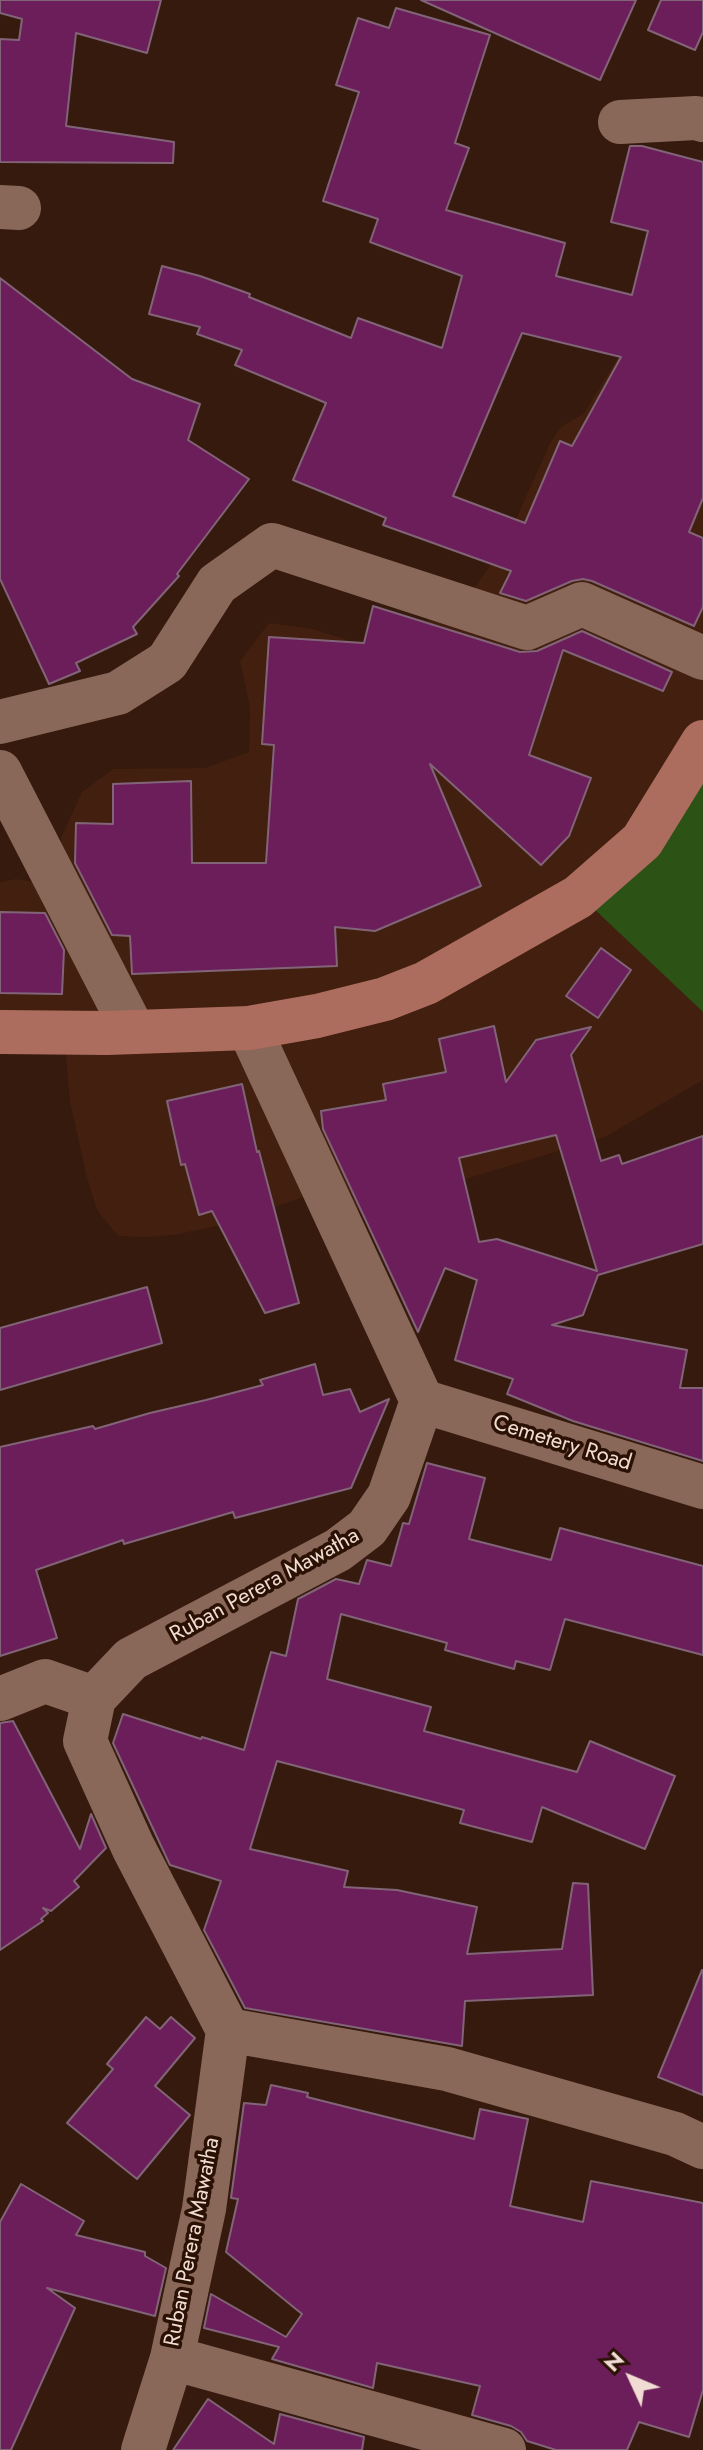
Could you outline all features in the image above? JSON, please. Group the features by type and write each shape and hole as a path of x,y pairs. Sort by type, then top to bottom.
{"main road":[{"path":"0,1032 249,1028 385,999 426,983 578,897 642,841 703,742"}],"street":[{"path":"620,122 703,120"},
{"path":"0,722 118,693 167,662 217,584 272,545 527,628 582,604 703,658"},
{"path":"0,772 134,1032"},
{"path":"249,1028 422,1401"},
{"name":"Cemetery Road","path":"422,1401 703,1487"},
{"name":"Ruban Perera Mawatha","path":"94,1698 131,1659 338,1550 367,1528 389,1496 422,1401"},
{"path":"0,1699 45,1681 94,1698 85,1741 133,1847 228,2030 447,2069 675,2134 703,2147"},
{"name":"Ruban Perera Mawatha","path":"143,2450 172,2358 204,2209 228,2030"},
{"path":"172,2358 504,2450"}],"shaded area":[{"path":"703,343 703,773 593,908 703,1012 703,1080 605,1137 336,1218 323,1190 227,1224 173,1235 118,1236 97,1210 87,1178 70,1102 64,1032 0,1032 0,882 16,879 59,886 61,838 82,792 113,769 205,768 249,752 250,708 240,661 269,623 313,629 357,643 389,642 473,590 505,544 550,443 561,427 584,413 619,356 669,378"}],"green space":[{"path":"703,783 703,1012 593,908"}],"building":[{"path":"0,0 161,0 147,53 76,33 66,126 174,142 173,163 0,162 0,39 19,40 22,19 0,13"},
{"path":"421,0 636,0 600,80"},
{"path":"661,0 703,0 703,32 695,50 648,30"},
{"path":"396,8 490,35 455,143 469,148 446,210 565,243 556,276 632,295 648,231 611,222 630,146 642,146 703,162 703,498 689,532 703,538 703,607 694,626 583,579 526,601 500,593 511,571 383,525 386,518 293,480 326,403 235,365 242,350 197,334 200,327 149,314 162,266 250,294 249,297 351,338 358,318 442,348 462,276 370,242 378,219 323,201 359,92 336,85 358,18 389,28","holes":["522,333 621,357 572,446 560,441 525,523 453,496"]},
{"path":"0,278 132,379 200,404 188,440 249,479 177,574 179,576 133,627 137,634 76,663 80,671 49,684 0,579"},
{"path":"373,606 520,652 537,651 582,631 672,672 663,691 563,650 529,755 591,778 569,836 541,865 430,764 481,886 375,931 335,927 337,966 132,974 130,936 112,935 75,863 76,823 113,824 113,784 191,781 192,863 266,863 274,745 262,744 269,637 364,643"},
{"path":"0,912 45,913 64,950 62,994 0,993"},
{"path":"601,948 631,970 598,1018 566,996"},
{"path":"494,1026 506,1082 536,1040 591,1027 571,1055 601,1161 619,1155 622,1164 703,1136 703,1244 598,1275 583,1315 552,1325 687,1350 680,1388 703,1388 703,1461 573,1421 507,1394 513,1379 455,1360 477,1280 445,1268 418,1332 323,1129 321,1111 386,1100 383,1084 446,1072 439,1039","holes":["556,1135 597,1271 497,1239 479,1242 459,1158"]},
{"path":"242,1084 257,1152 299,1303 265,1313 212,1211 199,1215 185,1164 181,1165 167,1101"},
{"path":"147,1287 162,1343 0,1390 0,1328"},
{"path":"315,1364 323,1395 350,1389 360,1412 389,1399 351,1488 235,1518 233,1512 124,1544 123,1540 36,1570 57,1638 0,1656 0,1447 93,1426 95,1429 263,1385 260,1380"},
{"path":"427,1463 485,1478 469,1539 551,1560 560,1528 703,1566 703,1655 565,1619 550,1670 516,1661 514,1669 445,1650 447,1643 341,1614 327,1679 431,1707 424,1731 577,1772 590,1741 675,1776 645,1849 542,1807 532,1842 460,1823 464,1810 277,1761 250,1849 348,1871 344,1887 397,1890 477,1907 467,1954 562,1949 573,1883 588,1884 593,1995 465,2001 462,2046 245,2008 204,1930 221,1881 170,1865 113,1743 123,1714 244,1750 271,1652 286,1656 298,1599 336,1579 359,1584 367,1560 391,1566 403,1523 409,1524"},
{"path":"13,1721 80,1849 91,1814 106,1848 74,1881 79,1887 51,1911 43,1908 48,1913 41,1919 43,1921 0,1950 0,1723"},
{"path":"703,1970 703,2095 658,2077"},
{"path":"146,2017 160,2029 171,2017 195,2038 155,2086 190,2115 137,2179 67,2123 113,2069 107,2064"},
{"path":"271,2085 474,2139 480,2109 528,2119 510,2206 583,2222 591,2181 703,2203 703,2390 689,2437 639,2422 627,2450 556,2450 527,2441 521,2432 511,2426 472,2415 480,2386 377,2363 373,2388 272,2359 279,2347 204,2328 211,2294 286,2337 302,2314 226,2252 238,2199 231,2198 244,2103 266,2105"},
{"path":"21,2184 84,2221 76,2235 145,2252 145,2256 166,2268 155,2316 47,2288 75,2308 11,2450 0,2450 0,2222"},
{"path":"208,2399 274,2444 280,2414 364,2437 362,2450 173,2450"}]}
